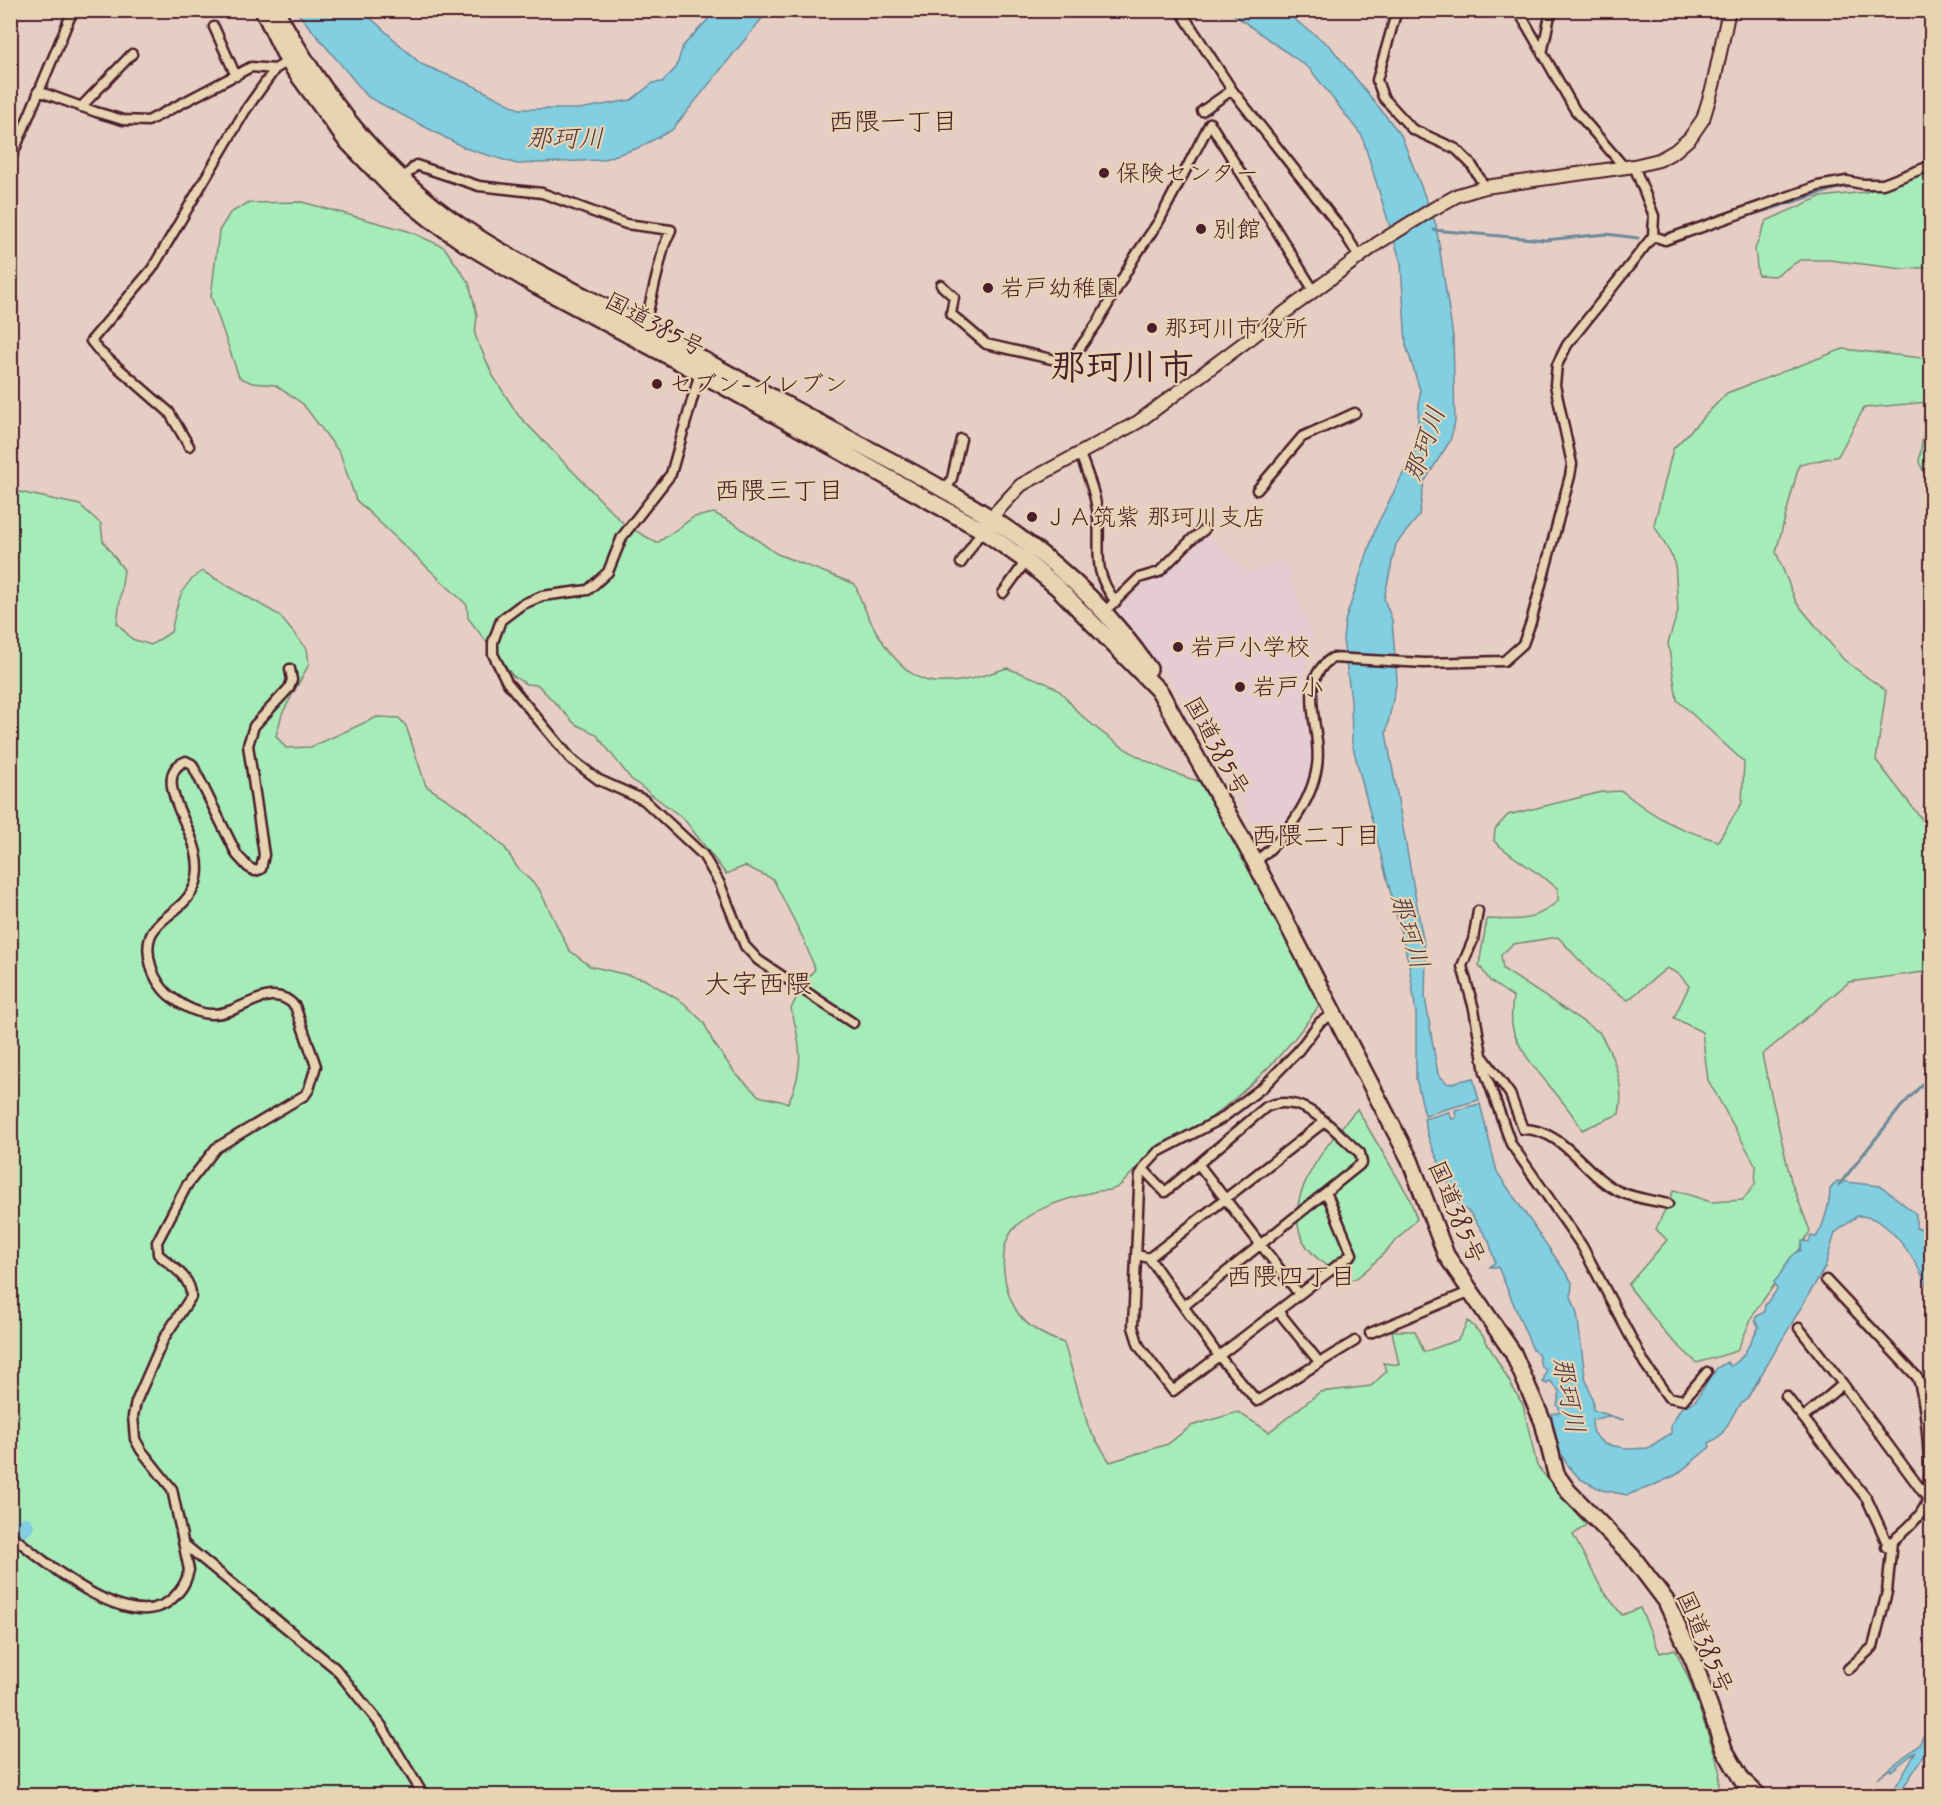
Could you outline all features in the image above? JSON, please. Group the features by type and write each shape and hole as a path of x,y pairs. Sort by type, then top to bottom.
{"highway":[{"name":"国道385号","path":"263,10 345,139 393,189 429,218 466,244 537,286 702,367 946,491 990,516 1068,575 1105,612 1160,692 1255,862 1410,1160 1446,1255 1469,1292 1513,1353 1543,1422 1556,1474 1568,1491 1632,1556 1665,1601 1694,1662 1724,1749 1753,1794"},
{"name":"国道385号","path":"276,10 294,58 402,180 452,220 482,240 644,328 702,367 982,530 1105,612"}],"street":[{"path":"10,161 73,10"},
{"path":"1180,10 1232,90 1336,222 1359,258"},
{"path":"1396,10 1377,80 1383,97 1412,129 1456,149 1471,165 1485,187"},
{"path":"1255,862 1281,837 1296,816 1313,783 1318,765 1312,681 1320,666 1332,658 1404,662 1504,661 1523,644 1560,519 1572,464 1555,385 1557,365 1567,345 1653,236 1654,216 1629,167 1575,110 1518,10"},
{"path":"1542,54 1551,10"},
{"path":"961,562 990,516 1021,485 1138,422 1378,243 1433,209 1458,195 1485,187 1629,167 1659,160 1675,151 1690,138 1703,119 1713,86 1729,10"},
{"path":"214,27 236,76"},
{"path":"81,107 132,54"},
{"path":"189,446 169,412 99,351 92,342 152,269 245,111 275,69 294,58"},
{"path":"38,91 123,120 148,122 251,68 275,69"},
{"path":"1202,111 1232,90"},
{"path":"941,285 954,297 951,314 986,344 1069,363 1098,322 1134,258 1159,221 1210,123 1314,291"},
{"path":"402,180 416,165 479,186 542,193 626,224 671,230 644,328"},
{"path":"1653,236 1665,240 1818,186 1847,181 1883,184 1932,165"},
{"path":"702,367 690,415 671,474 622,537 609,572 588,590 542,596 521,604 501,620 493,642 493,654 507,682 571,759 599,780 644,800 703,855 719,882 745,946 758,960 853,1023"},
{"path":"1257,490 1302,437 1355,413"},
{"path":"946,491 952,478 961,439"},
{"path":"1080,454 1093,489 1098,518 1096,553 1106,589 1105,612"},
{"path":"1105,612 1139,578 1159,572 1204,530"},
{"path":"1003,593 1026,561"},
{"path":"10,1534 68,1578 108,1601 145,1610 159,1607 170,1601 186,1583 189,1570 172,1489 141,1450 133,1427 136,1402 164,1338 191,1297 191,1290 184,1277 158,1254 158,1242 188,1185 216,1148 305,1095 314,1078 316,1066 295,1006 289,999 275,994 211,1014 183,1006 170,997 152,970 147,952 148,939 161,921 190,895 198,870 195,845 171,789 171,777 180,763 186,760 192,764 237,855 248,867 255,871 261,869 264,855 248,745 254,726 289,688 292,680 290,669"},
{"path":"1478,911 1473,940 1462,966 1474,1009 1485,1072 1512,1144 1582,1246 1636,1348 1668,1397 1683,1400 1707,1372"},
{"path":"1327,1194 1352,1254 1218,1354 1173,1391 1135,1336 1139,1188 1144,1170 1158,1152 1221,1119 1263,1087 1298,1051 1320,1022 1334,1014"},
{"path":"1482,1055 1510,1094 1523,1129 1534,1129 1558,1140 1577,1160 1618,1191 1668,1204"},
{"path":"1144,1170 1165,1192 1199,1166 1266,1107 1274,1103 1302,1104 1360,1153 1362,1163 1327,1194 1184,1306"},
{"path":"1149,1258 1324,1122"},
{"path":"1199,1166 1299,1294"},
{"path":"1137,1255 1149,1258 1218,1354 1257,1401 1355,1341"},
{"path":"1826,1280 1917,1377 1924,1397 1928,1499 1917,1518 1888,1544"},
{"path":"1370,1333 1469,1292"},
{"path":"1278,1311 1320,1363"},
{"path":"1799,1328 1928,1499"},
{"path":"1803,1418 1843,1384"},
{"path":"1786,1396 1867,1499 1888,1544 1887,1592 1873,1647 1848,1669"},
{"path":"184,1544 335,1668 381,1725 424,1796"}],"shaded area":[{"name":"岩戸小","path":"1205,533 1249,573 1284,560 1314,640 1303,674 1305,707 1315,751 1309,780 1294,814 1266,846 1186,701 1119,614 1120,607 1135,591 1165,574 1194,548"}],"green space":[{"path":"1931,163 1931,267 1903,269 1829,260 1800,260 1775,276 1758,275 1755,249 1766,221 1820,197 1866,192"},
{"path":"302,202 408,231 444,247 469,283 477,315 475,335 493,376 518,415 624,524 657,543 694,517 714,513 735,524 777,554 855,584 866,613 884,644 907,670 920,678 934,682 962,681 1007,668 1040,680 1058,690 1094,726 1123,747 1154,765 1205,783 1257,878 1320,1004 1290,1044 1256,1080 1198,1128 1138,1167 1119,1186 1049,1206 1019,1223 1007,1239 1004,1260 1008,1292 1016,1310 1031,1326 1064,1343 1089,1429 1110,1462 1168,1444 1191,1426 1238,1412 1269,1432 1320,1392 1371,1386 1387,1371 1383,1363 1399,1365 1392,1331 1415,1331 1424,1352 1458,1340 1468,1321 1483,1336 1523,1405 1537,1466 1586,1525 1573,1535 1602,1589 1622,1615 1640,1608 1660,1653 1675,1649 1690,1682 1720,1769 1718,1795 11,1795 10,490 80,505 101,524 103,541 124,570 117,623 132,639 151,645 171,632 183,590 202,571 279,615 307,649 309,664 282,714 276,736 286,748 311,747 377,717 399,718 406,726 426,786 465,811 505,848 517,867 539,889 569,950 590,966 644,979 684,1003 704,1023 713,1042 735,1073 759,1096 788,1103 797,1079 800,1056 791,1009 803,984 815,969 804,940 773,879 745,866 726,874 684,819 631,779 596,734 575,724 538,685 526,684 513,676 468,618 467,605 356,500 340,453 303,404 275,385 252,383 239,377 211,296 219,231 230,213 248,203"},
{"path":"1843,349 1931,359 1931,487 1919,462 1928,402 1864,408 1838,456 1799,465 1776,552 1796,602 1844,660 1886,691 1876,760 1931,831 1931,971 1849,982 1762,1055 1791,1181 1810,1231 1795,1257 1755,1311 1737,1351 1697,1363 1667,1335 1628,1285 1667,1240 1656,1229 1674,1190 1711,1202 1743,1200 1755,1184 1756,1166 1708,1080 1702,1032 1674,1018 1689,986 1679,974 1667,968 1628,1000 1597,979 1558,937 1513,944 1501,955 1503,969 1599,1032 1609,1051 1617,1072 1621,1093 1619,1114 1582,1130 1565,1104 1532,1064 1516,1038 1512,1025 1513,997 1490,981 1479,965 1487,919 1508,920 1533,917 1558,901 1558,889 1494,841 1495,829 1508,815 1602,792 1622,791 1667,822 1718,841 1742,803 1744,762 1677,700 1668,643 1678,611 1675,562 1654,525 1673,449 1727,393"},
{"path":"1357,1109 1409,1197 1417,1219 1367,1270 1354,1279 1350,1279 1333,1271 1305,1244 1298,1225 1298,1204 1315,1163"}],"water":[{"name":"那珂川","path":"296,11 363,11 421,64 474,86 519,109 579,109 631,100 653,83 662,82 676,68 683,46 716,11 768,11 672,130 638,148 601,160 517,164 465,148 368,97"},
{"name":"那珂川","path":"1229,11 1283,11 1330,46 1401,135 1436,225 1453,337 1455,422 1450,441 1424,482 1419,516 1396,544 1384,599 1392,620 1397,680 1386,733 1426,956 1425,997 1438,1074 1448,1084 1473,1078 1479,1100 1425,1115 1416,1079 1416,1014 1409,964 1352,743 1351,700 1343,640 1345,621 1376,527 1416,448 1420,390 1406,345 1401,263 1362,136 1310,69"},
{"name":"那珂川","path":"1480,1104 1497,1172 1572,1282 1571,1296 1577,1313 1585,1376 1593,1401 1593,1410 1624,1420 1607,1416 1592,1420 1593,1433 1604,1444 1631,1449 1648,1448 1671,1433 1671,1425 1681,1408 1695,1401 1717,1368 1727,1362 1730,1366 1739,1360 1759,1327 1755,1321 1756,1317 1764,1312 1765,1305 1777,1290 1774,1282 1792,1256 1801,1250 1802,1241 1809,1242 1811,1236 1816,1237 1819,1233 1826,1214 1830,1189 1837,1181 1881,1186 1916,1214 1916,1228 1924,1229 1931,1236 1931,1295 1911,1257 1892,1232 1869,1217 1857,1216 1835,1233 1825,1267 1747,1399 1736,1410 1721,1434 1709,1443 1710,1447 1676,1475 1652,1486 1627,1495 1602,1490 1580,1479 1559,1450 1551,1414 1561,1412 1557,1405 1560,1392 1550,1381 1547,1384 1543,1382 1546,1370 1541,1366 1538,1354 1533,1350 1498,1267 1490,1267 1495,1262 1489,1241 1470,1213 1458,1204 1429,1140 1424,1119 1449,1112 1452,1119 1456,1118 1455,1110"},
{"path":"1931,1720 1929,1741 1921,1760 1898,1795 1891,1795 1916,1751 1891,1771 1890,1769 1877,1778 1919,1745"}],"waterway":[{"path":"1888,186 1922,173"},
{"path":"1741,218 1842,187 1882,187"},
{"path":"1434,230 1545,240 1606,234 1638,238"},
{"path":"1839,1185 1900,1108 1932,1074"},
{"path":"10,1537 25,1526"}],"place":[{"name":"保険センター","path":"1104,173"},
{"name":"別館","path":"1201,229"},
{"name":"岩戸幼稚園","path":"988,288"},
{"name":"那珂川市役所","path":"1152,328"},
{"name":"セブン-イレブン","path":"657,384"},
{"name":"ＪＡ筑紫 那珂川支店","path":"1032,517"},
{"name":"岩戸小学校","path":"1178,647"},
{"name":"岩戸小","path":"1240,687"}],"district":[{"name":"西隈一丁目","path":"893,121"},
{"name":"那珂川市","path":"1122,366"},
{"name":"西隈三丁目","path":"779,490"},
{"name":"西隈二丁目","path":"1316,835"},
{"name":"大字西隈","path":"758,984"},
{"name":"西隈四丁目","path":"1291,1276"}]}
